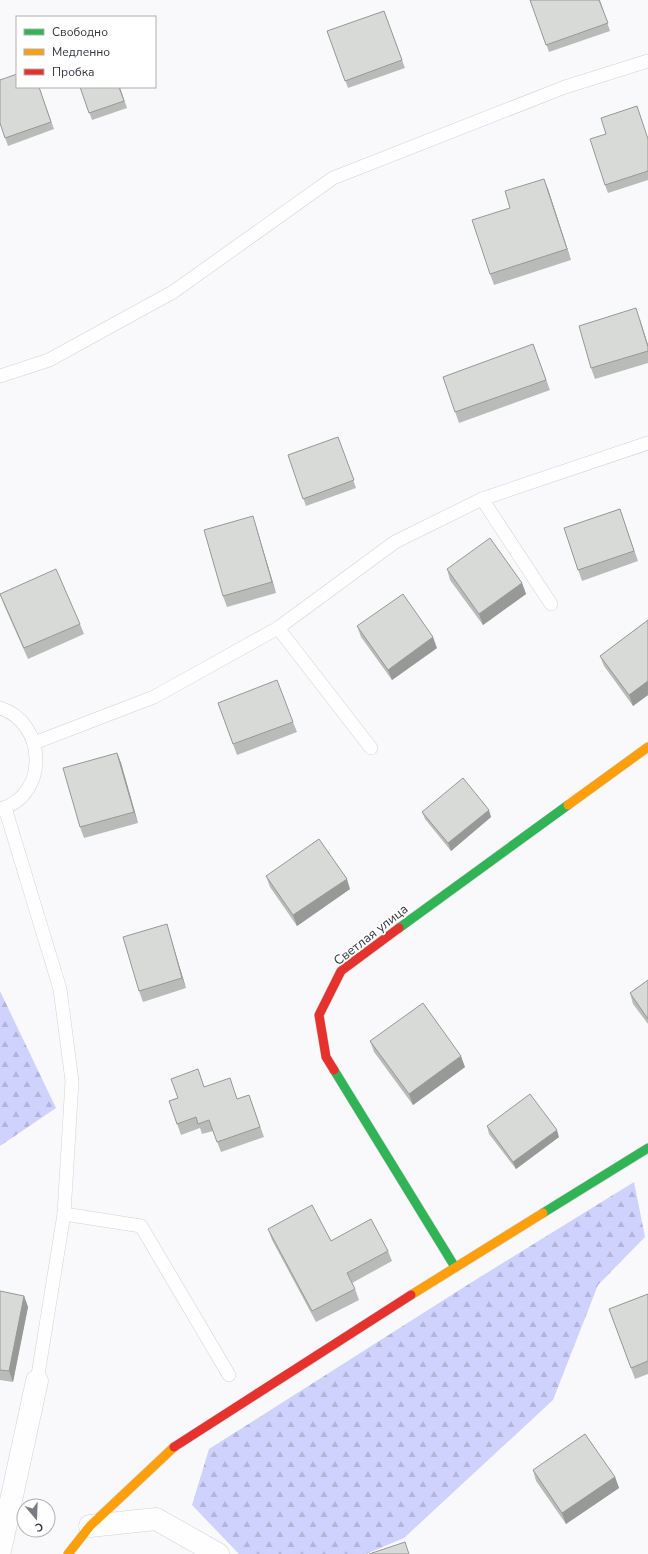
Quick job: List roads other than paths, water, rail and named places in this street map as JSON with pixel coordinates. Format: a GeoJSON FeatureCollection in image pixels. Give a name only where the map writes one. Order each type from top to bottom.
{"type":"FeatureCollection","features":[{"type":"Feature","properties":{"kind":"street","name":"Светлая улица"},"geometry":{"type":"LineString","coordinates":[[455,1267],[326,1057],[319,1015],[341,971],[648,747]]}},
{"type":"Feature","properties":{"kind":"street"},"geometry":{"type":"LineString","coordinates":[[68,1554],[90,1526],[169,1450],[455,1267],[648,1148]]}},
{"type":"Feature","properties":{"kind":"street"},"geometry":{"type":"LineString","coordinates":[[0,1552],[37,1381]]}},
{"type":"Feature","properties":{"kind":"street"},"geometry":{"type":"LineString","coordinates":[[90,1526],[156,1519],[218,1554]]}},
{"type":"Feature","properties":{"kind":"lane"},"geometry":{"type":"LineString","coordinates":[[0,376],[49,360],[173,292],[333,178],[565,87],[648,61]]}},
{"type":"Feature","properties":{"kind":"lane"},"geometry":{"type":"LineString","coordinates":[[34,743],[154,697],[278,628],[396,542],[482,499],[648,443]]}},
{"type":"Feature","properties":{"kind":"lane"},"geometry":{"type":"LineString","coordinates":[[482,499],[551,604]]}},
{"type":"Feature","properties":{"kind":"lane"},"geometry":{"type":"LineString","coordinates":[[278,628],[371,748]]}},
{"type":"Feature","properties":{"kind":"lane"},"geometry":{"type":"LineString","coordinates":[[0,708],[16,717],[27,728],[34,743],[37,758],[35,774],[29,788],[18,799],[2,808],[60,989],[72,1081],[64,1214],[37,1381]]}},
{"type":"Feature","properties":{"kind":"lane"},"geometry":{"type":"LineString","coordinates":[[64,1214],[141,1226],[229,1375]]}}]}
